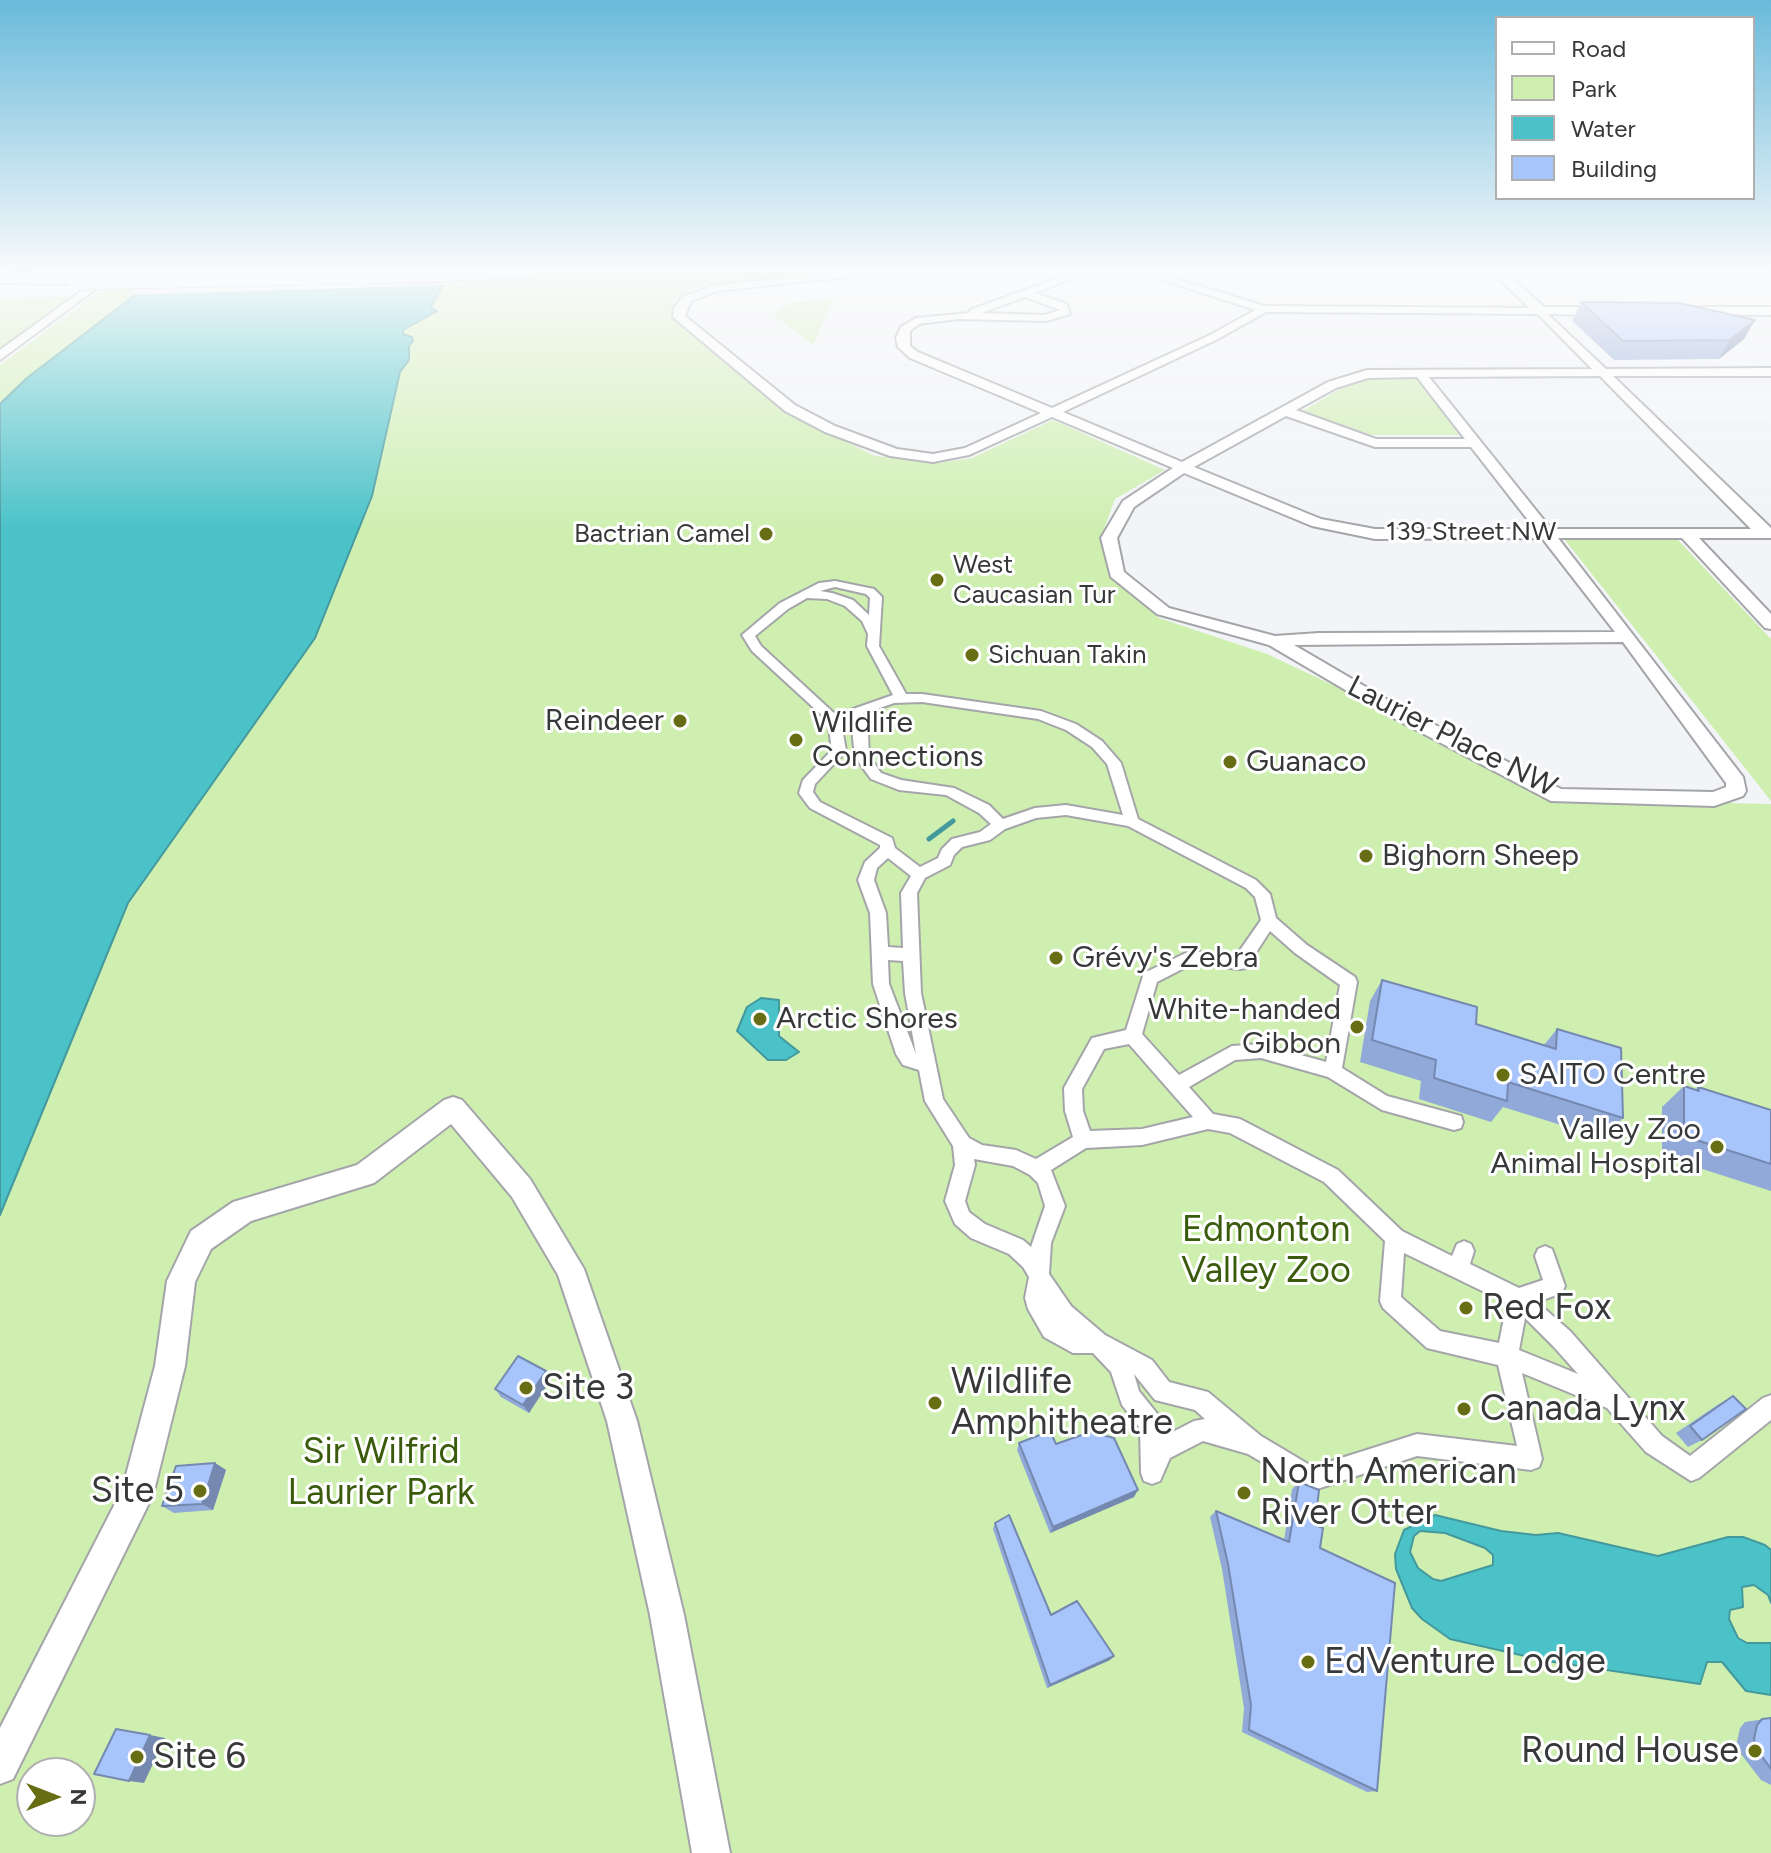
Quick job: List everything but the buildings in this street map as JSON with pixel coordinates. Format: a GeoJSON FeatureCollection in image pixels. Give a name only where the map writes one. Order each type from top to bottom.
{"type":"FeatureCollection","features":[{"type":"Feature","properties":{"kind":"street"},"geometry":{"type":"LineString","coordinates":[[728,357],[790,408],[830,429],[895,453],[933,458],[969,451],[1170,357]]}},
{"type":"Feature","properties":{"kind":"street"},"geometry":{"type":"LineString","coordinates":[[920,357],[1051,413]]}},
{"type":"Feature","properties":{"kind":"street"},"geometry":{"type":"LineString","coordinates":[[1588,357],[1768,533]]}},
{"type":"Feature","properties":{"kind":"street","name":"Laurier Place NW"},"geometry":{"type":"LineString","coordinates":[[1420,373],[1628,637],[1736,782],[1736,791],[1714,799],[1558,796],[1394,711],[1275,641],[1163,611],[1117,574],[1109,538],[1128,504],[1183,467],[1332,385],[1367,374],[1420,373],[1603,372],[1771,372]]}},
{"type":"Feature","properties":{"kind":"street"},"geometry":{"type":"LineString","coordinates":[[1747,372],[1759,382]]}},
{"type":"Feature","properties":{"kind":"street"},"geometry":{"type":"LineString","coordinates":[[1283,410],[1375,443],[1474,443]]}},
{"type":"Feature","properties":{"kind":"street","name":"139 Street NW"},"geometry":{"type":"LineString","coordinates":[[1051,413],[1317,523],[1375,534],[1542,531],[1768,533]]}},
{"type":"Feature","properties":{"kind":"street"},"geometry":{"type":"LineString","coordinates":[[1685,532],[1771,624]]}},
{"type":"Feature","properties":{"kind":"street"},"geometry":{"type":"LineString","coordinates":[[901,697],[873,646],[877,602],[870,591],[827,584],[796,599],[748,635],[756,648],[834,720],[839,751],[808,783],[808,797],[846,822],[882,837],[887,842],[888,850],[919,874]]}},
{"type":"Feature","properties":{"kind":"street"},"geometry":{"type":"LineString","coordinates":[[796,599],[818,594],[837,598],[863,616],[872,632]]}},
{"type":"Feature","properties":{"kind":"street","name":"Laurier Place NW"},"geometry":{"type":"LineString","coordinates":[[1275,641],[1628,637]]}},
{"type":"Feature","properties":{"kind":"street"},"geometry":{"type":"LineString","coordinates":[[834,720],[901,697],[1031,713],[1071,727],[1097,744],[1114,763],[1132,822]]}},
{"type":"Feature","properties":{"kind":"street"},"geometry":{"type":"LineString","coordinates":[[856,712],[862,757],[876,776],[899,785],[949,791],[978,805],[1000,825]]}},
{"type":"Feature","properties":{"kind":"street"},"geometry":{"type":"LineString","coordinates":[[1253,1444],[1202,1429],[1162,1450],[1152,1473],[1151,1424],[1130,1397],[1120,1365],[1064,1313],[1016,1247],[978,1231],[962,1218],[955,1201],[965,1165],[962,1144],[934,1101],[913,993],[908,903],[911,886],[919,874],[945,861],[957,843],[985,836],[1000,825],[1035,813],[1066,810],[1132,822],[1251,884],[1262,894],[1269,921],[1301,949],[1349,982],[1333,1071]]}},
{"type":"Feature","properties":{"kind":"street"},"geometry":{"type":"LineString","coordinates":[[888,850],[870,866],[866,880],[878,913],[881,984],[905,1054],[909,1060],[926,1064]]}},
{"type":"Feature","properties":{"kind":"street"},"geometry":{"type":"LineString","coordinates":[[1133,1036],[1150,978],[1190,957],[1240,963],[1269,921]]}},
{"type":"Feature","properties":{"kind":"street"},"geometry":{"type":"LineString","coordinates":[[879,953],[912,955]]}},
{"type":"Feature","properties":{"kind":"street"},"geometry":{"type":"LineString","coordinates":[[1133,1036],[1208,1121]]}},
{"type":"Feature","properties":{"kind":"street"},"geometry":{"type":"LineString","coordinates":[[1083,1140],[1074,1111],[1073,1088],[1098,1043],[1133,1036]]}},
{"type":"Feature","properties":{"kind":"street"},"geometry":{"type":"LineString","coordinates":[[1176,1086],[1223,1057],[1243,1051],[1261,1051],[1333,1071],[1382,1102],[1454,1122]]}},
{"type":"Feature","properties":{"kind":"street"},"geometry":{"type":"LineString","coordinates":[[0,1766],[137,1495],[170,1366],[181,1281],[201,1240],[243,1211],[365,1175],[453,1108],[521,1188],[570,1269],[622,1421],[667,1615],[711,1853]]}},
{"type":"Feature","properties":{"kind":"street"},"geometry":{"type":"LineString","coordinates":[[1037,1169],[1083,1140],[1142,1137],[1208,1121],[1233,1125],[1331,1176],[1395,1238],[1461,1260],[1570,1335],[1611,1398],[1654,1444],[1691,1470],[1771,1406]]}},
{"type":"Feature","properties":{"kind":"street"},"geometry":{"type":"LineString","coordinates":[[962,1144],[980,1153],[1016,1158],[1037,1169],[1046,1178],[1055,1206],[1041,1243],[1039,1276]]}},
{"type":"Feature","properties":{"kind":"street"},"geometry":{"type":"LineString","coordinates":[[1395,1238],[1390,1301],[1435,1340],[1507,1356],[1611,1398]]}},
{"type":"Feature","properties":{"kind":"street"},"geometry":{"type":"LineString","coordinates":[[1518,1298],[1555,1286],[1545,1256]]}},
{"type":"Feature","properties":{"kind":"street"},"geometry":{"type":"LineString","coordinates":[[1097,1343],[1144,1368],[1163,1392],[1200,1400],[1253,1444],[1311,1479],[1417,1445],[1531,1459],[1507,1356],[1518,1298]]}},
{"type":"Feature","properties":{"kind":"green space"},"geometry":{"type":"Polygon","coordinates":[[[10,357],[54,357],[0,404],[0,365],[10,357]]]}},
{"type":"Feature","properties":{"kind":"green space"},"geometry":{"type":"Polygon","coordinates":[[[409,357],[720,357],[782,410],[875,456],[939,463],[972,458],[1053,420],[1165,470],[1115,499],[1101,537],[1110,576],[1159,618],[1267,654],[1337,687],[1550,799],[1771,804],[1771,1853],[0,1853],[0,1215],[128,903],[315,638],[387,430],[400,372],[409,357]]]}},
{"type":"Feature","properties":{"kind":"green space"},"geometry":{"type":"Polygon","coordinates":[[[1415,376],[1459,435],[1372,435],[1303,411],[1348,384],[1376,377],[1415,376]]]}},
{"type":"Feature","properties":{"kind":"green space"},"geometry":{"type":"Polygon","coordinates":[[[1565,540],[1678,540],[1771,639],[1771,801],[1565,540]]]}},
{"type":"Feature","properties":{"kind":"water"},"geometry":{"type":"Polygon","coordinates":[[[54,357],[409,357],[400,372],[372,496],[315,638],[128,903],[0,1215],[0,404],[54,357]]]}},
{"type":"Feature","properties":{"kind":"water","name":"Arctic Shores"},"geometry":{"type":"Polygon","coordinates":[[[761,998],[779,1000],[779,1036],[799,1052],[786,1060],[768,1060],[737,1031],[747,1007],[761,998]]]}},
{"type":"Feature","properties":{"kind":"water"},"geometry":{"type":"Polygon","coordinates":[[[1435,1515],[1501,1531],[1536,1535],[1558,1533],[1658,1556],[1728,1537],[1743,1537],[1765,1545],[1771,1550],[1771,1603],[1768,1595],[1754,1585],[1742,1587],[1743,1607],[1730,1610],[1729,1619],[1738,1638],[1747,1643],[1771,1643],[1771,1695],[1746,1691],[1722,1662],[1707,1662],[1700,1684],[1547,1661],[1450,1639],[1412,1608],[1396,1569],[1395,1554],[1404,1530],[1435,1515]],[[1420,1531],[1414,1536],[1410,1552],[1418,1568],[1433,1579],[1441,1581],[1493,1565],[1493,1555],[1485,1548],[1445,1533],[1420,1531]]]}},
{"type":"Feature","properties":{"kind":"waterway"},"geometry":{"type":"LineString","coordinates":[[929,839],[953,821]]}},
{"type":"Feature","properties":{"kind":"place","name":"Bactrian Camel"},"geometry":{"type":"Point","coordinates":[766,534]}},
{"type":"Feature","properties":{"kind":"place","name":"West Caucasian Tur"},"geometry":{"type":"Point","coordinates":[937,580]}},
{"type":"Feature","properties":{"kind":"place","name":"Sichuan Takin"},"geometry":{"type":"Point","coordinates":[972,655]}},
{"type":"Feature","properties":{"kind":"place","name":"Reindeer"},"geometry":{"type":"Point","coordinates":[680,721]}},
{"type":"Feature","properties":{"kind":"place","name":"Wildlife Connections"},"geometry":{"type":"Point","coordinates":[796,740]}},
{"type":"Feature","properties":{"kind":"place","name":"Guanaco"},"geometry":{"type":"Point","coordinates":[1230,762]}},
{"type":"Feature","properties":{"kind":"place","name":"Bighorn Sheep"},"geometry":{"type":"Point","coordinates":[1366,856]}},
{"type":"Feature","properties":{"kind":"place","name":"Grévy's Zebra"},"geometry":{"type":"Point","coordinates":[1056,958]}},
{"type":"Feature","properties":{"kind":"place","name":"Arctic Shores"},"geometry":{"type":"Point","coordinates":[760,1019]}},
{"type":"Feature","properties":{"kind":"place","name":"White-handed Gibbon"},"geometry":{"type":"Point","coordinates":[1357,1027]}},
{"type":"Feature","properties":{"kind":"place","name":"SAITO Centre"},"geometry":{"type":"Point","coordinates":[1503,1075]}},
{"type":"Feature","properties":{"kind":"place","name":"Valley Zoo Animal Hospital"},"geometry":{"type":"Point","coordinates":[1717,1147]}},
{"type":"Feature","properties":{"kind":"place","name":"Red Fox"},"geometry":{"type":"Point","coordinates":[1466,1308]}},
{"type":"Feature","properties":{"kind":"place","name":"Site 3"},"geometry":{"type":"Point","coordinates":[526,1388]}},
{"type":"Feature","properties":{"kind":"place","name":"Wildlife Amphitheatre"},"geometry":{"type":"Point","coordinates":[935,1403]}},
{"type":"Feature","properties":{"kind":"place","name":"Canada Lynx"},"geometry":{"type":"Point","coordinates":[1464,1409]}},
{"type":"Feature","properties":{"kind":"place","name":"Site 5"},"geometry":{"type":"Point","coordinates":[200,1491]}},
{"type":"Feature","properties":{"kind":"place","name":"North American River Otter"},"geometry":{"type":"Point","coordinates":[1244,1493]}},
{"type":"Feature","properties":{"kind":"place","name":"EdVenture Lodge"},"geometry":{"type":"Point","coordinates":[1308,1662]}},
{"type":"Feature","properties":{"kind":"place","name":"Round House"},"geometry":{"type":"Point","coordinates":[1755,1751]}},
{"type":"Feature","properties":{"kind":"place","name":"Site 6"},"geometry":{"type":"Point","coordinates":[137,1757]}},
{"type":"Feature","properties":{"kind":"park label","name":"Edmonton Valley Zoo"},"geometry":{"type":"Point","coordinates":[1266,1250]}},
{"type":"Feature","properties":{"kind":"park label","name":"Sir Wilfrid Laurier Park"},"geometry":{"type":"Point","coordinates":[381,1472]}}]}
